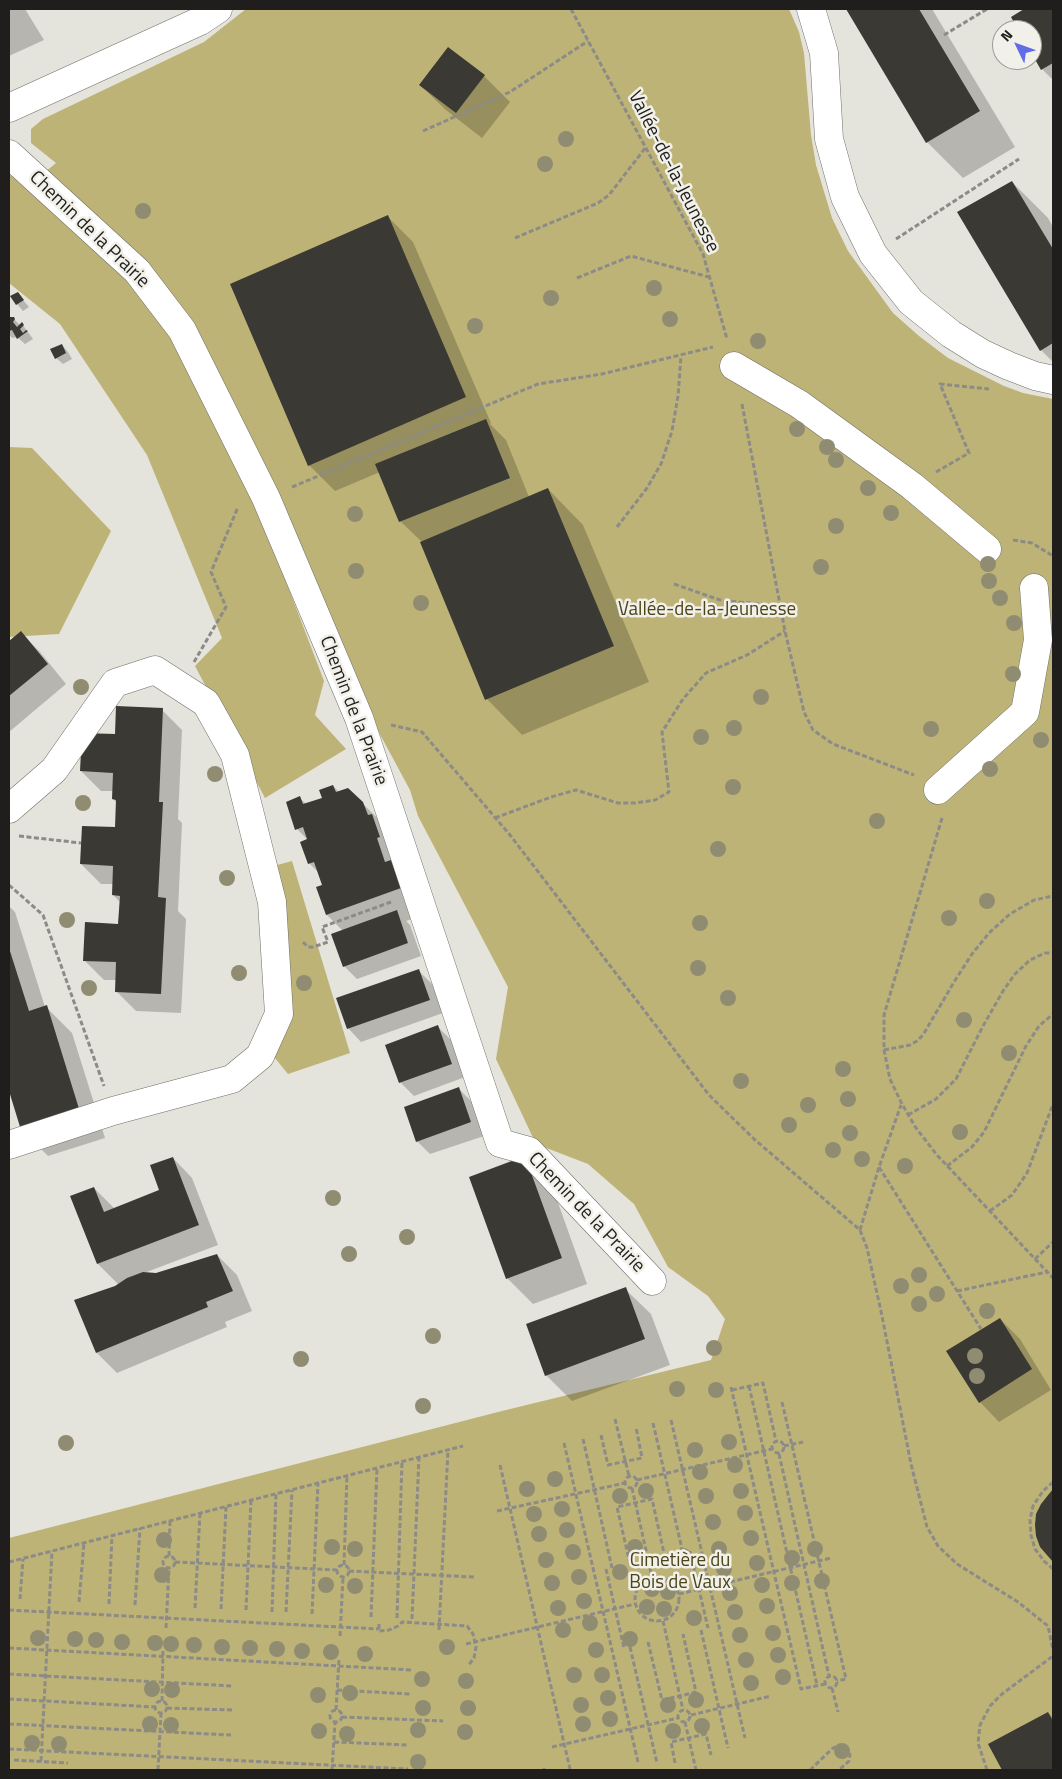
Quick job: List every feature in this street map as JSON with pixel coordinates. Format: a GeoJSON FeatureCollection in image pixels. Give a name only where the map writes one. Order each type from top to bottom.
{"type":"FeatureCollection","features":[{"type":"Feature","properties":{"kind":"street"},"geometry":{"type":"LineString","coordinates":[[9,108],[200,21],[218,9]]}},
{"type":"Feature","properties":{"kind":"street"},"geometry":{"type":"LineString","coordinates":[[811,9],[824,53],[829,139],[845,197],[873,254],[912,302],[951,334],[983,354],[1008,366],[1035,376],[1053,380]]}},
{"type":"Feature","properties":{"kind":"street","name":"Chemin de la Prairie"},"geometry":{"type":"LineString","coordinates":[[9,154],[137,271],[182,330],[266,498],[359,718],[500,1143],[529,1151],[652,1282]]}},
{"type":"Feature","properties":{"kind":"street"},"geometry":{"type":"LineString","coordinates":[[731,354],[912,486],[987,548]]}},
{"type":"Feature","properties":{"kind":"street"},"geometry":{"type":"LineString","coordinates":[[938,790],[1025,712],[1038,640],[1034,588]]}},
{"type":"Feature","properties":{"kind":"street"},"geometry":{"type":"LineString","coordinates":[[9,809],[54,770],[115,683],[155,670],[206,703],[235,755],[272,902],[279,1014],[260,1056],[232,1079],[113,1111],[9,1145]]}},
{"type":"Feature","properties":{"kind":"path","name":"Vallée-de-la-Jeunesse"},"geometry":{"type":"LineString","coordinates":[[571,9],[703,254],[731,354],[785,631],[804,712],[813,730],[833,744],[922,778],[938,790]]}},
{"type":"Feature","properties":{"kind":"path"},"geometry":{"type":"LineString","coordinates":[[944,35],[987,9]]}},
{"type":"Feature","properties":{"kind":"path"},"geometry":{"type":"LineString","coordinates":[[423,131],[510,92],[588,41]]}},
{"type":"Feature","properties":{"kind":"path"},"geometry":{"type":"LineString","coordinates":[[515,238],[598,203],[609,195],[646,147]]}},
{"type":"Feature","properties":{"kind":"path"},"geometry":{"type":"LineString","coordinates":[[893,240],[1019,159]]}},
{"type":"Feature","properties":{"kind":"path"},"geometry":{"type":"LineString","coordinates":[[577,278],[631,256],[710,277]]}},
{"type":"Feature","properties":{"kind":"path"},"geometry":{"type":"LineString","coordinates":[[266,498],[538,384],[602,374],[681,356],[731,354]]}},
{"type":"Feature","properties":{"kind":"path"},"geometry":{"type":"LineString","coordinates":[[617,527],[647,488],[662,464],[672,431],[678,396],[681,356]]}},
{"type":"Feature","properties":{"kind":"path"},"geometry":{"type":"LineString","coordinates":[[912,486],[969,453],[940,384],[994,390]]}},
{"type":"Feature","properties":{"kind":"path"},"geometry":{"type":"LineString","coordinates":[[180,686],[226,607],[211,572],[253,473]]}},
{"type":"Feature","properties":{"kind":"path"},"geometry":{"type":"LineString","coordinates":[[987,548],[1015,540],[1032,543],[1053,556]]}},
{"type":"Feature","properties":{"kind":"path"},"geometry":{"type":"LineString","coordinates":[[674,584],[720,600],[780,606]]}},
{"type":"Feature","properties":{"kind":"path"},"geometry":{"type":"LineString","coordinates":[[495,818],[551,797],[576,790],[618,803],[655,800],[668,792],[662,732],[682,699],[706,673],[747,655],[785,631]]}},
{"type":"Feature","properties":{"kind":"path"},"geometry":{"type":"LineString","coordinates":[[359,718],[422,732],[495,818],[709,1095],[754,1139],[860,1230],[882,1316],[911,1464],[927,1527],[938,1546],[958,1564],[1018,1602],[1048,1626],[1053,1650]]}},
{"type":"Feature","properties":{"kind":"path"},"geometry":{"type":"LineString","coordinates":[[938,790],[942,820],[884,1015],[884,1050],[890,1079],[916,1128],[947,1166],[1053,1278]]}},
{"type":"Feature","properties":{"kind":"path"},"geometry":{"type":"LineString","coordinates":[[18,836],[81,843]]}},
{"type":"Feature","properties":{"kind":"path"},"geometry":{"type":"LineString","coordinates":[[9,885],[43,915],[113,1111]]}},
{"type":"Feature","properties":{"kind":"path"},"geometry":{"type":"LineString","coordinates":[[311,947],[328,942],[322,927],[417,892]]}},
{"type":"Feature","properties":{"kind":"path"},"geometry":{"type":"LineString","coordinates":[[884,1050],[917,1042],[924,1035],[972,954],[989,933],[1010,914],[1034,900],[1053,896]]}},
{"type":"Feature","properties":{"kind":"path"},"geometry":{"type":"LineString","coordinates":[[908,1115],[936,1098],[956,1079],[983,1026],[1015,974],[1030,960],[1044,954],[1053,953]]}},
{"type":"Feature","properties":{"kind":"path"},"geometry":{"type":"LineString","coordinates":[[947,1166],[972,1146],[984,1132],[1026,1046],[1039,1026],[1053,1014]]}},
{"type":"Feature","properties":{"kind":"path"},"geometry":{"type":"LineString","coordinates":[[860,1230],[879,1166],[902,1104]]}},
{"type":"Feature","properties":{"kind":"path"},"geometry":{"type":"LineString","coordinates":[[990,1211],[1012,1195],[1028,1173],[1053,1104]]}},
{"type":"Feature","properties":{"kind":"path"},"geometry":{"type":"LineString","coordinates":[[879,1166],[981,1329]]}},
{"type":"Feature","properties":{"kind":"path"},"geometry":{"type":"LineString","coordinates":[[1035,1259],[1053,1242]]}},
{"type":"Feature","properties":{"kind":"path"},"geometry":{"type":"LineString","coordinates":[[957,1291],[1048,1272]]}},
{"type":"Feature","properties":{"kind":"path"},"geometry":{"type":"LineString","coordinates":[[776,1441],[763,1383],[731,1389],[801,1689],[825,1684]]}},
{"type":"Feature","properties":{"kind":"path"},"geometry":{"type":"LineString","coordinates":[[749,1386],[817,1685]]}},
{"type":"Feature","properties":{"kind":"path"},"geometry":{"type":"LineString","coordinates":[[782,1402],[846,1679],[837,1681]]}},
{"type":"Feature","properties":{"kind":"path"},"geometry":{"type":"LineString","coordinates":[[615,1419],[629,1476]]}},
{"type":"Feature","properties":{"kind":"path"},"geometry":{"type":"LineString","coordinates":[[671,1420],[745,1738]]}},
{"type":"Feature","properties":{"kind":"path"},"geometry":{"type":"LineString","coordinates":[[653,1424],[682,1549]]}},
{"type":"Feature","properties":{"kind":"path"},"geometry":{"type":"LineString","coordinates":[[601,1435],[608,1465],[642,1458],[636,1427]]}},
{"type":"Feature","properties":{"kind":"path"},"geometry":{"type":"LineString","coordinates":[[583,1439],[612,1568]]}},
{"type":"Feature","properties":{"kind":"path"},"geometry":{"type":"LineString","coordinates":[[776,1441],[780,1441],[784,1446]]}},
{"type":"Feature","properties":{"kind":"path"},"geometry":{"type":"LineString","coordinates":[[772,1449],[772,1445],[776,1441]]}},
{"type":"Feature","properties":{"kind":"path"},"geometry":{"type":"LineString","coordinates":[[784,1446],[803,1442]]}},
{"type":"Feature","properties":{"kind":"path"},"geometry":{"type":"LineString","coordinates":[[564,1444],[638,1762]]}},
{"type":"Feature","properties":{"kind":"path"},"geometry":{"type":"LineString","coordinates":[[9,1562],[463,1446]]}},
{"type":"Feature","properties":{"kind":"path"},"geometry":{"type":"LineString","coordinates":[[779,1454],[784,1450],[784,1446]]}},
{"type":"Feature","properties":{"kind":"path"},"geometry":{"type":"LineString","coordinates":[[637,1480],[772,1449]]}},
{"type":"Feature","properties":{"kind":"path"},"geometry":{"type":"LineString","coordinates":[[772,1449],[775,1453],[779,1454]]}},
{"type":"Feature","properties":{"kind":"path"},"geometry":{"type":"LineString","coordinates":[[439,1630],[448,1450]]}},
{"type":"Feature","properties":{"kind":"path"},"geometry":{"type":"LineString","coordinates":[[779,1454],[829,1676]]}},
{"type":"Feature","properties":{"kind":"path"},"geometry":{"type":"LineString","coordinates":[[412,1619],[419,1457]]}},
{"type":"Feature","properties":{"kind":"path"},"geometry":{"type":"LineString","coordinates":[[397,1618],[402,1461]]}},
{"type":"Feature","properties":{"kind":"path"},"geometry":{"type":"LineString","coordinates":[[500,1465],[570,1770]]}},
{"type":"Feature","properties":{"kind":"path"},"geometry":{"type":"LineString","coordinates":[[371,1617],[377,1468]]}},
{"type":"Feature","properties":{"kind":"path"},"geometry":{"type":"LineString","coordinates":[[344,1565],[347,1475]]}},
{"type":"Feature","properties":{"kind":"path"},"geometry":{"type":"LineString","coordinates":[[629,1476],[633,1476],[637,1480]]}},
{"type":"Feature","properties":{"kind":"path"},"geometry":{"type":"LineString","coordinates":[[625,1483],[626,1477],[629,1476]]}},
{"type":"Feature","properties":{"kind":"path"},"geometry":{"type":"LineString","coordinates":[[632,1488],[637,1484],[637,1480]]}},
{"type":"Feature","properties":{"kind":"path"},"geometry":{"type":"LineString","coordinates":[[1053,1482],[1043,1491],[1033,1506],[1030,1520],[1031,1535],[1035,1549],[1053,1569]]}},
{"type":"Feature","properties":{"kind":"path"},"geometry":{"type":"LineString","coordinates":[[312,1614],[318,1483]]}},
{"type":"Feature","properties":{"kind":"path"},"geometry":{"type":"LineString","coordinates":[[497,1511],[625,1483]]}},
{"type":"Feature","properties":{"kind":"path"},"geometry":{"type":"LineString","coordinates":[[625,1483],[626,1486],[632,1488]]}},
{"type":"Feature","properties":{"kind":"path"},"geometry":{"type":"LineString","coordinates":[[632,1488],[652,1577]]}},
{"type":"Feature","properties":{"kind":"path"},"geometry":{"type":"LineString","coordinates":[[286,1612],[292,1490]]}},
{"type":"Feature","properties":{"kind":"path"},"geometry":{"type":"LineString","coordinates":[[272,1612],[276,1494]]}},
{"type":"Feature","properties":{"kind":"path"},"geometry":{"type":"LineString","coordinates":[[630,1564],[617,1507],[652,1498],[664,1553]]}},
{"type":"Feature","properties":{"kind":"path"},"geometry":{"type":"LineString","coordinates":[[246,1610],[251,1500]]}},
{"type":"Feature","properties":{"kind":"path"},"geometry":{"type":"LineString","coordinates":[[221,1609],[226,1506]]}},
{"type":"Feature","properties":{"kind":"path"},"geometry":{"type":"LineString","coordinates":[[195,1608],[200,1513]]}},
{"type":"Feature","properties":{"kind":"path"},"geometry":{"type":"LineString","coordinates":[[169,1556],[170,1521]]}},
{"type":"Feature","properties":{"kind":"path"},"geometry":{"type":"LineString","coordinates":[[135,1605],[140,1528]]}},
{"type":"Feature","properties":{"kind":"path"},"geometry":{"type":"LineString","coordinates":[[109,1604],[112,1535]]}},
{"type":"Feature","properties":{"kind":"path"},"geometry":{"type":"LineString","coordinates":[[79,1602],[84,1542]]}},
{"type":"Feature","properties":{"kind":"path"},"geometry":{"type":"LineString","coordinates":[[41,1761],[52,1551]]}},
{"type":"Feature","properties":{"kind":"path"},"geometry":{"type":"LineString","coordinates":[[690,1551],[708,1628]]}},
{"type":"Feature","properties":{"kind":"path"},"geometry":{"type":"LineString","coordinates":[[169,1556],[174,1558],[175,1562]]}},
{"type":"Feature","properties":{"kind":"path"},"geometry":{"type":"LineString","coordinates":[[169,1556],[165,1557],[163,1561],[165,1566],[169,1568]]}},
{"type":"Feature","properties":{"kind":"path"},"geometry":{"type":"LineString","coordinates":[[20,1599],[23,1558]]}},
{"type":"Feature","properties":{"kind":"path"},"geometry":{"type":"LineString","coordinates":[[680,1594],[831,1558]]}},
{"type":"Feature","properties":{"kind":"path"},"geometry":{"type":"LineString","coordinates":[[175,1562],[337,1570]]}},
{"type":"Feature","properties":{"kind":"path"},"geometry":{"type":"LineString","coordinates":[[169,1568],[175,1562]]}},
{"type":"Feature","properties":{"kind":"path"},"geometry":{"type":"LineString","coordinates":[[337,1570],[340,1565],[344,1565]]}},
{"type":"Feature","properties":{"kind":"path"},"geometry":{"type":"LineString","coordinates":[[344,1565],[347,1566],[349,1571]]}},
{"type":"Feature","properties":{"kind":"path"},"geometry":{"type":"LineString","coordinates":[[166,1628],[169,1568]]}},
{"type":"Feature","properties":{"kind":"path"},"geometry":{"type":"LineString","coordinates":[[337,1570],[339,1575],[343,1577]]}},
{"type":"Feature","properties":{"kind":"path"},"geometry":{"type":"LineString","coordinates":[[606,1570],[624,1648]]}},
{"type":"Feature","properties":{"kind":"path"},"geometry":{"type":"LineString","coordinates":[[349,1571],[474,1577]]}},
{"type":"Feature","properties":{"kind":"path"},"geometry":{"type":"LineString","coordinates":[[343,1577],[348,1575],[349,1571]]}},
{"type":"Feature","properties":{"kind":"path"},"geometry":{"type":"LineString","coordinates":[[340,1636],[343,1577]]}},
{"type":"Feature","properties":{"kind":"path"},"geometry":{"type":"LineString","coordinates":[[652,1577],[671,1581],[680,1594],[678,1608],[669,1618],[663,1621],[649,1620],[643,1616],[635,1604],[638,1589],[642,1582],[652,1577]]}},
{"type":"Feature","properties":{"kind":"path"},"geometry":{"type":"LineString","coordinates":[[466,1644],[635,1604]]}},
{"type":"Feature","properties":{"kind":"path"},"geometry":{"type":"LineString","coordinates":[[9,1610],[340,1627],[379,1626],[379,1631],[389,1630],[402,1622],[467,1626],[473,1634],[475,1641],[475,1652],[468,1666]]}},
{"type":"Feature","properties":{"kind":"path"},"geometry":{"type":"LineString","coordinates":[[663,1621],[683,1710]]}},
{"type":"Feature","properties":{"kind":"path"},"geometry":{"type":"LineString","coordinates":[[701,1630],[728,1748]]}},
{"type":"Feature","properties":{"kind":"path"},"geometry":{"type":"LineString","coordinates":[[648,1642],[662,1700],[680,1696],[696,1692],[683,1634]]}},
{"type":"Feature","properties":{"kind":"path"},"geometry":{"type":"LineString","coordinates":[[630,1647],[657,1764]]}},
{"type":"Feature","properties":{"kind":"path"},"geometry":{"type":"LineString","coordinates":[[9,1648],[412,1670]]}},
{"type":"Feature","properties":{"kind":"path"},"geometry":{"type":"LineString","coordinates":[[163,1651],[162,1701],[165,1702],[167,1708]]}},
{"type":"Feature","properties":{"kind":"path"},"geometry":{"type":"LineString","coordinates":[[988,1770],[978,1743],[980,1725],[990,1706],[1002,1694],[1053,1656]]}},
{"type":"Feature","properties":{"kind":"path"},"geometry":{"type":"LineString","coordinates":[[332,1770],[335,1722],[330,1715],[336,1710],[339,1659]]}},
{"type":"Feature","properties":{"kind":"path"},"geometry":{"type":"LineString","coordinates":[[9,1674],[233,1686]]}},
{"type":"Feature","properties":{"kind":"path"},"geometry":{"type":"LineString","coordinates":[[829,1676],[833,1676],[837,1681]]}},
{"type":"Feature","properties":{"kind":"path"},"geometry":{"type":"LineString","coordinates":[[825,1684],[826,1678],[829,1676]]}},
{"type":"Feature","properties":{"kind":"path"},"geometry":{"type":"LineString","coordinates":[[832,1688],[836,1686],[837,1681]]}},
{"type":"Feature","properties":{"kind":"path"},"geometry":{"type":"LineString","coordinates":[[825,1684],[828,1688],[832,1688]]}},
{"type":"Feature","properties":{"kind":"path"},"geometry":{"type":"LineString","coordinates":[[832,1688],[838,1712]]}},
{"type":"Feature","properties":{"kind":"path"},"geometry":{"type":"LineString","coordinates":[[337,1690],[410,1694]]}},
{"type":"Feature","properties":{"kind":"path"},"geometry":{"type":"LineString","coordinates":[[685,1722],[690,1719],[691,1715],[770,1696]]}},
{"type":"Feature","properties":{"kind":"path"},"geometry":{"type":"LineString","coordinates":[[9,1699],[155,1707]]}},
{"type":"Feature","properties":{"kind":"path"},"geometry":{"type":"LineString","coordinates":[[155,1707],[156,1703],[162,1701]]}},
{"type":"Feature","properties":{"kind":"path"},"geometry":{"type":"LineString","coordinates":[[155,1707],[157,1712],[161,1713]]}},
{"type":"Feature","properties":{"kind":"path"},"geometry":{"type":"LineString","coordinates":[[161,1713],[167,1708],[232,1710]]}},
{"type":"Feature","properties":{"kind":"path"},"geometry":{"type":"LineString","coordinates":[[336,1710],[341,1713],[342,1717]]}},
{"type":"Feature","properties":{"kind":"path"},"geometry":{"type":"LineString","coordinates":[[683,1710],[691,1715]]}},
{"type":"Feature","properties":{"kind":"path"},"geometry":{"type":"LineString","coordinates":[[678,1718],[683,1710]]}},
{"type":"Feature","properties":{"kind":"path"},"geometry":{"type":"LineString","coordinates":[[158,1770],[161,1713]]}},
{"type":"Feature","properties":{"kind":"path"},"geometry":{"type":"LineString","coordinates":[[335,1722],[339,1721],[342,1717],[443,1721]]}},
{"type":"Feature","properties":{"kind":"path"},"geometry":{"type":"LineString","coordinates":[[552,1747],[678,1718]]}},
{"type":"Feature","properties":{"kind":"path"},"geometry":{"type":"LineString","coordinates":[[678,1718],[685,1722]]}},
{"type":"Feature","properties":{"kind":"path"},"geometry":{"type":"LineString","coordinates":[[685,1722],[696,1770]]}},
{"type":"Feature","properties":{"kind":"path"},"geometry":{"type":"LineString","coordinates":[[9,1724],[231,1736]]}},
{"type":"Feature","properties":{"kind":"path"},"geometry":{"type":"LineString","coordinates":[[675,1763],[670,1742],[706,1734],[711,1755]]}},
{"type":"Feature","properties":{"kind":"path"},"geometry":{"type":"LineString","coordinates":[[334,1742],[409,1744]]}},
{"type":"Feature","properties":{"kind":"path"},"geometry":{"type":"LineString","coordinates":[[810,1770],[833,1748],[839,1745],[848,1749],[850,1755],[849,1761],[839,1770]]}},
{"type":"Feature","properties":{"kind":"path"},"geometry":{"type":"LineString","coordinates":[[9,1749],[408,1769]]}},
{"type":"Feature","properties":{"kind":"path"},"geometry":{"type":"LineString","coordinates":[[14,1760],[68,1763]]}},
{"type":"Feature","properties":{"kind":"green space","name":"Vallée-de-la-Jeunesse"},"geometry":{"type":"Polygon","coordinates":[[[246,9],[789,9],[799,32],[804,53],[811,135],[816,165],[832,218],[848,251],[893,313],[948,358],[1004,386],[1023,393],[1053,399],[1053,1770],[9,1770],[9,1538],[502,1411],[711,1360],[725,1319],[708,1296],[668,1267],[634,1204],[588,1164],[536,1144],[496,1059],[508,987],[418,816],[410,790],[320,623],[277,558],[324,681],[315,715],[346,749],[265,798],[195,666],[222,638],[147,455],[60,324],[9,283],[9,176],[13,175],[33,182],[56,163],[31,143],[31,129],[43,119],[204,42],[246,9]]]}},
{"type":"Feature","properties":{"kind":"green space"},"geometry":{"type":"Polygon","coordinates":[[[9,447],[32,448],[111,531],[59,634],[9,637],[9,447]]]}},
{"type":"Feature","properties":{"kind":"green space"},"geometry":{"type":"Polygon","coordinates":[[[292,861],[350,1053],[288,1074],[270,1052],[270,867],[292,861]]]}},
{"type":"Feature","properties":{"kind":"building"},"geometry":{"type":"Polygon","coordinates":[[[846,9],[919,9],[980,111],[926,143],[846,9]]]}},
{"type":"Feature","properties":{"kind":"building"},"geometry":{"type":"Polygon","coordinates":[[[1024,9],[1053,9],[1053,63],[1042,69],[1042,20],[1013,20],[1011,17],[1024,9]]]}},
{"type":"Feature","properties":{"kind":"building"},"geometry":{"type":"Polygon","coordinates":[[[448,47],[485,75],[456,113],[419,85],[448,47]]]}},
{"type":"Feature","properties":{"kind":"building"},"geometry":{"type":"Polygon","coordinates":[[[1012,181],[1053,249],[1053,343],[1040,351],[957,212],[1012,181]]]}},
{"type":"Feature","properties":{"kind":"building"},"geometry":{"type":"Polygon","coordinates":[[[388,215],[466,397],[308,466],[230,284],[388,215]]]}},
{"type":"Feature","properties":{"kind":"building"},"geometry":{"type":"Polygon","coordinates":[[[18,292],[24,300],[16,305],[10,296],[18,292]]]}},
{"type":"Feature","properties":{"kind":"building"},"geometry":{"type":"Polygon","coordinates":[[[9,317],[14,317],[13,322],[17,327],[22,322],[24,325],[20,329],[23,333],[26,330],[28,331],[17,339],[12,330],[9,331],[9,317]]]}},
{"type":"Feature","properties":{"kind":"building"},"geometry":{"type":"Polygon","coordinates":[[[62,344],[66,353],[55,359],[50,349],[62,344]]]}},
{"type":"Feature","properties":{"kind":"building"},"geometry":{"type":"Polygon","coordinates":[[[486,419],[510,478],[399,522],[375,464],[486,419]]]}},
{"type":"Feature","properties":{"kind":"building"},"geometry":{"type":"Polygon","coordinates":[[[548,488],[614,646],[485,700],[420,542],[548,488]]]}},
{"type":"Feature","properties":{"kind":"building"},"geometry":{"type":"Polygon","coordinates":[[[21,631],[48,664],[9,696],[9,641],[21,631]]]}},
{"type":"Feature","properties":{"kind":"building"},"geometry":{"type":"Polygon","coordinates":[[[116,706],[163,708],[159,802],[163,802],[158,897],[166,898],[161,994],[115,992],[116,962],[83,961],[85,922],[118,924],[120,896],[112,895],[113,866],[80,864],[82,826],[115,827],[116,800],[112,799],[113,773],[80,771],[82,733],[115,734],[116,706]]]}},
{"type":"Feature","properties":{"kind":"building"},"geometry":{"type":"Polygon","coordinates":[[[333,785],[336,792],[348,788],[363,802],[368,815],[372,814],[380,837],[377,838],[385,862],[391,860],[401,888],[326,915],[316,887],[322,885],[314,862],[308,864],[300,842],[307,839],[303,827],[295,830],[286,802],[300,796],[303,804],[322,798],[319,790],[333,785]]]}},
{"type":"Feature","properties":{"kind":"building"},"geometry":{"type":"Polygon","coordinates":[[[397,910],[408,943],[343,967],[331,934],[397,910]]]}},
{"type":"Feature","properties":{"kind":"building"},"geometry":{"type":"Polygon","coordinates":[[[9,948],[29,1011],[47,1005],[80,1112],[21,1130],[9,1091],[9,948]]]}},
{"type":"Feature","properties":{"kind":"building"},"geometry":{"type":"Polygon","coordinates":[[[419,969],[430,1000],[347,1029],[336,998],[419,969]]]}},
{"type":"Feature","properties":{"kind":"building"},"geometry":{"type":"Polygon","coordinates":[[[438,1025],[452,1064],[399,1083],[385,1045],[438,1025]]]}},
{"type":"Feature","properties":{"kind":"building"},"geometry":{"type":"Polygon","coordinates":[[[459,1087],[471,1122],[416,1142],[404,1107],[459,1087]]]}},
{"type":"Feature","properties":{"kind":"building"},"geometry":{"type":"Polygon","coordinates":[[[525,1156],[562,1258],[506,1279],[469,1177],[525,1156]]]}},
{"type":"Feature","properties":{"kind":"building"},"geometry":{"type":"Polygon","coordinates":[[[173,1157],[199,1225],[97,1264],[70,1196],[94,1187],[104,1212],[159,1190],[150,1165],[173,1157]]]}},
{"type":"Feature","properties":{"kind":"building"},"geometry":{"type":"Polygon","coordinates":[[[217,1254],[233,1291],[206,1302],[208,1307],[96,1353],[74,1300],[115,1286],[127,1278],[143,1272],[156,1273],[217,1254]]]}},
{"type":"Feature","properties":{"kind":"building"},"geometry":{"type":"Polygon","coordinates":[[[626,1287],[645,1339],[545,1376],[526,1324],[626,1287]]]}},
{"type":"Feature","properties":{"kind":"building"},"geometry":{"type":"Polygon","coordinates":[[[1000,1318],[1032,1369],[979,1403],[946,1351],[1000,1318]]]}},
{"type":"Feature","properties":{"kind":"building"},"geometry":{"type":"Polygon","coordinates":[[[1053,1489],[1053,1562],[1040,1547],[1035,1525],[1036,1514],[1041,1504],[1053,1489]]]}},
{"type":"Feature","properties":{"kind":"building"},"geometry":{"type":"Polygon","coordinates":[[[1048,1712],[1053,1721],[1053,1770],[1002,1770],[988,1744],[1048,1712]]]}},
{"type":"Feature","properties":{"kind":"park label","name":"Cimetière du Bois de Vaux"},"geometry":{"type":"Point","coordinates":[680,1572]}}]}
